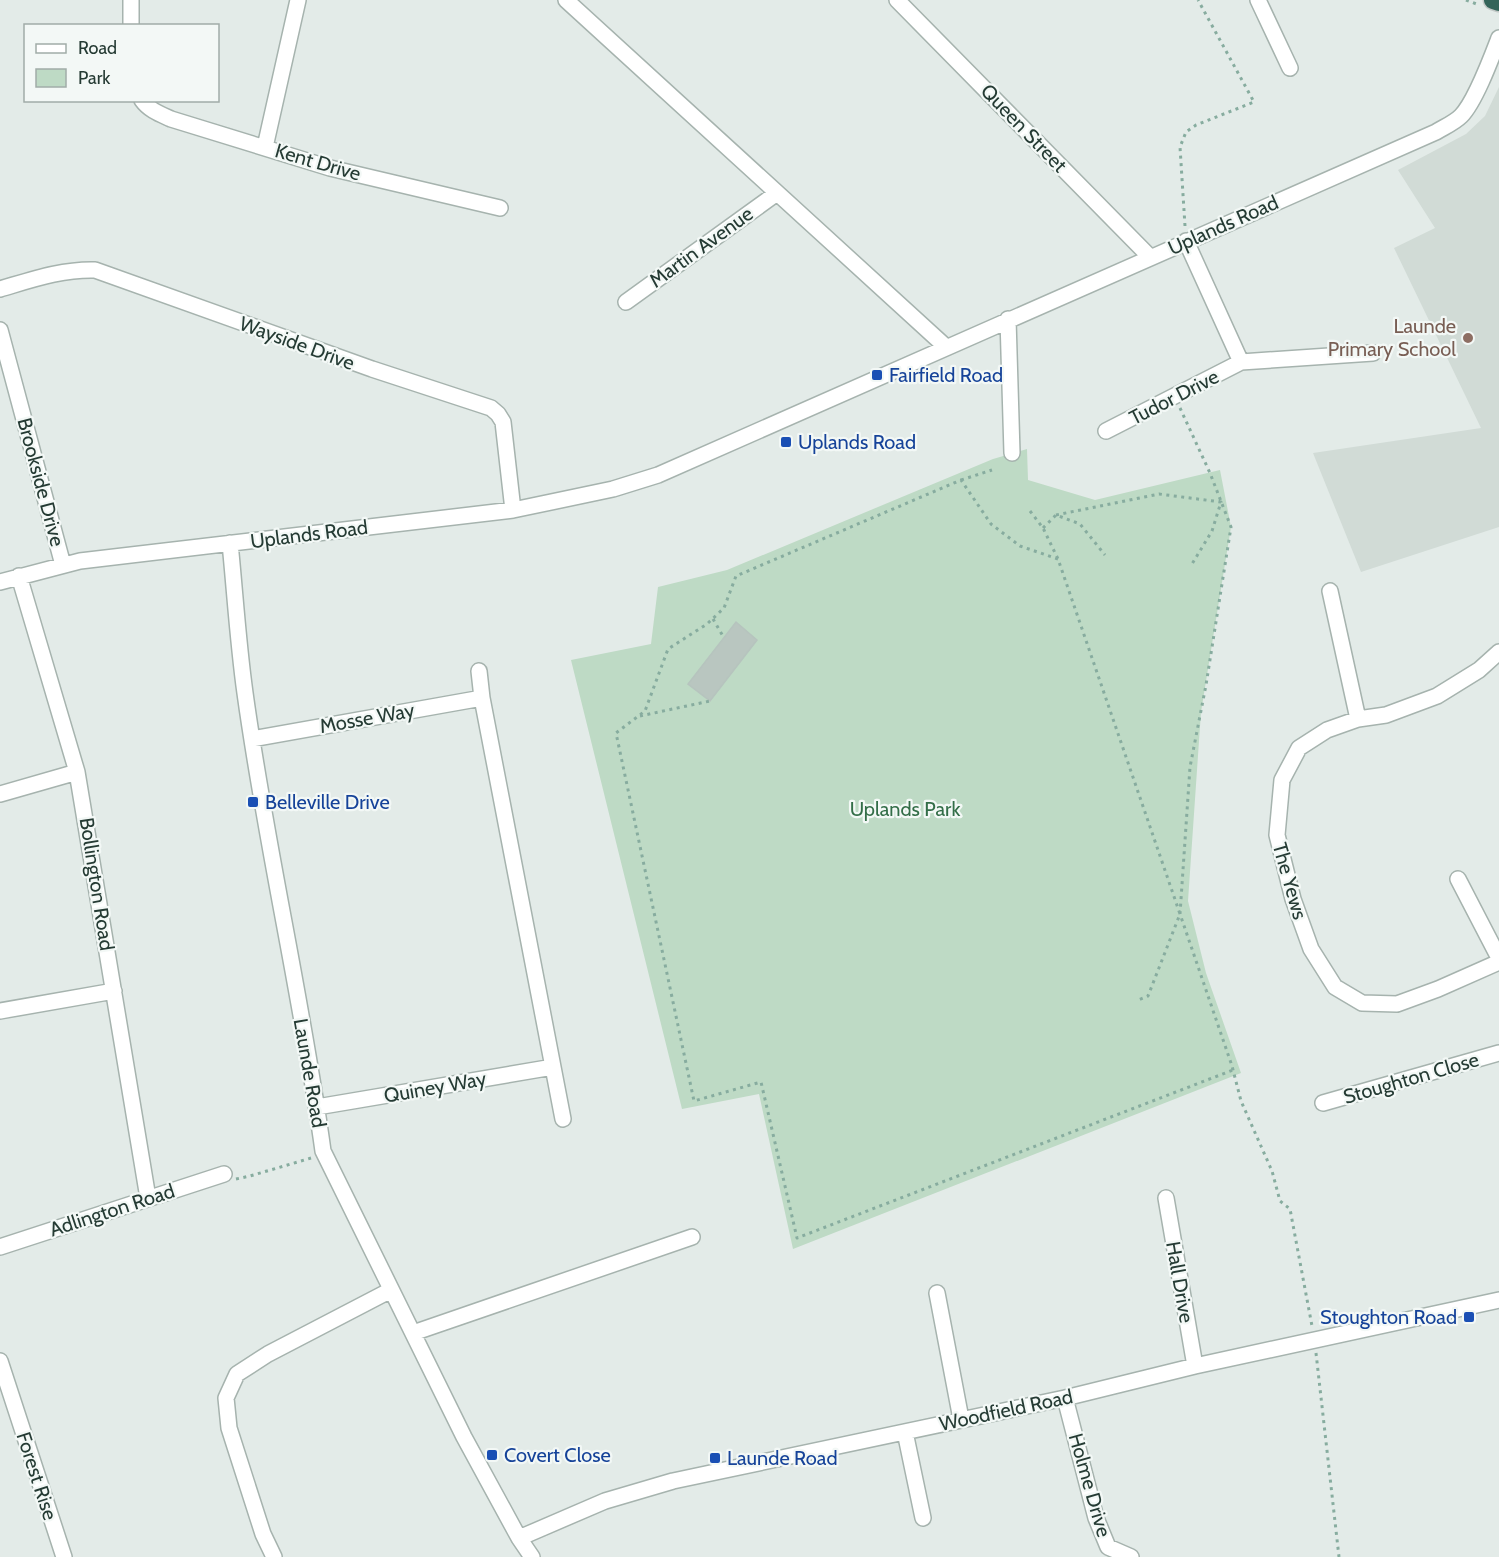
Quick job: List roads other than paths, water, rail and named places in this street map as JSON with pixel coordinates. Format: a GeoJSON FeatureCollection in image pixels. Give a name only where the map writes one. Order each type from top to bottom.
{"type":"FeatureCollection","features":[{"type":"Feature","properties":{"kind":"highway"},"geometry":{"type":"LineString","coordinates":[[1493,0],[1499,2]]}},
{"type":"Feature","properties":{"kind":"street"},"geometry":{"type":"LineString","coordinates":[[131,0],[131,24]]}},
{"type":"Feature","properties":{"kind":"street"},"geometry":{"type":"LineString","coordinates":[[265,147],[298,0]]}},
{"type":"Feature","properties":{"kind":"street"},"geometry":{"type":"LineString","coordinates":[[566,0],[946,347]]}},
{"type":"Feature","properties":{"kind":"street","name":"Queen Street"},"geometry":{"type":"LineString","coordinates":[[897,0],[1149,257]]}},
{"type":"Feature","properties":{"kind":"street"},"geometry":{"type":"LineString","coordinates":[[1258,0],[1290,68]]}},
{"type":"Feature","properties":{"kind":"street","name":"Uplands Road"},"geometry":{"type":"LineString","coordinates":[[0,582],[63,565],[98,559],[513,510],[613,489],[658,475],[1436,132],[1459,118],[1467,109],[1499,38]]}},
{"type":"Feature","properties":{"kind":"street","name":"Kent Drive"},"geometry":{"type":"LineString","coordinates":[[144,102],[171,119],[330,168],[500,208]]}},
{"type":"Feature","properties":{"kind":"street","name":"Martin Avenue"},"geometry":{"type":"LineString","coordinates":[[626,302],[777,193]]}},
{"type":"Feature","properties":{"kind":"street","name":"Tudor Drive"},"geometry":{"type":"LineString","coordinates":[[1186,241],[1241,362]]}},
{"type":"Feature","properties":{"kind":"street","name":"Wayside Drive"},"geometry":{"type":"LineString","coordinates":[[0,289],[61,272],[94,270],[372,369],[491,408],[503,422],[513,510]]}},
{"type":"Feature","properties":{"kind":"street"},"geometry":{"type":"LineString","coordinates":[[1008,319],[1012,453]]}},
{"type":"Feature","properties":{"kind":"street","name":"Brookside Drive"},"geometry":{"type":"LineString","coordinates":[[0,330],[63,565]]}},
{"type":"Feature","properties":{"kind":"street","name":"Tudor Drive"},"geometry":{"type":"LineString","coordinates":[[1106,431],[1241,362],[1373,353]]}},
{"type":"Feature","properties":{"kind":"street","name":"Launde Road"},"geometry":{"type":"LineString","coordinates":[[230,543],[252,739],[323,1151],[464,1437],[519,1538],[532,1557]]}},
{"type":"Feature","properties":{"kind":"street","name":"Bollington Road"},"geometry":{"type":"LineString","coordinates":[[19,576],[77,772],[148,1198]]}},
{"type":"Feature","properties":{"kind":"street"},"geometry":{"type":"LineString","coordinates":[[1330,591],[1358,719]]}},
{"type":"Feature","properties":{"kind":"street","name":"The Yews"},"geometry":{"type":"LineString","coordinates":[[1499,652],[1479,670],[1437,696],[1386,715],[1358,719],[1327,730],[1299,748],[1282,780],[1277,835],[1293,899],[1311,949],[1335,987],[1362,1003],[1397,1004],[1499,962]]}},
{"type":"Feature","properties":{"kind":"street"},"geometry":{"type":"LineString","coordinates":[[479,671],[482,698],[563,1119]]}},
{"type":"Feature","properties":{"kind":"street","name":"Mosse Way"},"geometry":{"type":"LineString","coordinates":[[252,739],[482,698]]}},
{"type":"Feature","properties":{"kind":"street"},"geometry":{"type":"LineString","coordinates":[[0,794],[77,772]]}},
{"type":"Feature","properties":{"kind":"street"},"geometry":{"type":"LineString","coordinates":[[1458,879],[1499,958]]}},
{"type":"Feature","properties":{"kind":"street"},"geometry":{"type":"LineString","coordinates":[[0,1011],[114,991]]}},
{"type":"Feature","properties":{"kind":"street","name":"Stoughton Close"},"geometry":{"type":"LineString","coordinates":[[1323,1103],[1499,1053]]}},
{"type":"Feature","properties":{"kind":"street","name":"Quiney Way"},"geometry":{"type":"LineString","coordinates":[[317,1107],[553,1067]]}},
{"type":"Feature","properties":{"kind":"street","name":"Adlington Road"},"geometry":{"type":"LineString","coordinates":[[0,1247],[224,1174]]}},
{"type":"Feature","properties":{"kind":"street","name":"Hall Drive"},"geometry":{"type":"LineString","coordinates":[[1166,1198],[1195,1366]]}},
{"type":"Feature","properties":{"kind":"street"},"geometry":{"type":"LineString","coordinates":[[413,1333],[692,1237]]}},
{"type":"Feature","properties":{"kind":"street"},"geometry":{"type":"LineString","coordinates":[[274,1557],[263,1534],[229,1428],[226,1398],[237,1374],[268,1354],[391,1290]]}},
{"type":"Feature","properties":{"kind":"street"},"geometry":{"type":"LineString","coordinates":[[937,1293],[961,1419]]}},
{"type":"Feature","properties":{"kind":"street","name":"Woodfield Road"},"geometry":{"type":"LineString","coordinates":[[519,1538],[605,1501],[673,1481],[1065,1398],[1195,1366],[1499,1300]]}},
{"type":"Feature","properties":{"kind":"street","name":"Forest Rise"},"geometry":{"type":"LineString","coordinates":[[0,1361],[64,1557]]}},
{"type":"Feature","properties":{"kind":"street","name":"Holme Drive"},"geometry":{"type":"LineString","coordinates":[[1065,1398],[1100,1528],[1108,1547],[1131,1557]]}},
{"type":"Feature","properties":{"kind":"street"},"geometry":{"type":"LineString","coordinates":[[905,1432],[924,1518]]}},
{"type":"Feature","properties":{"kind":"place","name":"Launde Primary School"},"geometry":{"type":"Point","coordinates":[1468,338]}},
{"type":"Feature","properties":{"kind":"place","name":"Fairfield Road"},"geometry":{"type":"Point","coordinates":[877,375]}},
{"type":"Feature","properties":{"kind":"place","name":"Uplands Road"},"geometry":{"type":"Point","coordinates":[786,442]}},
{"type":"Feature","properties":{"kind":"place","name":"Belleville Drive"},"geometry":{"type":"Point","coordinates":[253,802]}},
{"type":"Feature","properties":{"kind":"place","name":"Stoughton Road"},"geometry":{"type":"Point","coordinates":[1469,1317]}},
{"type":"Feature","properties":{"kind":"place","name":"Covert Close"},"geometry":{"type":"Point","coordinates":[492,1455]}},
{"type":"Feature","properties":{"kind":"place","name":"Launde Road"},"geometry":{"type":"Point","coordinates":[715,1458]}},
{"type":"Feature","properties":{"kind":"park label","name":"Uplands Park"},"geometry":{"type":"Point","coordinates":[905,809]}}]}
